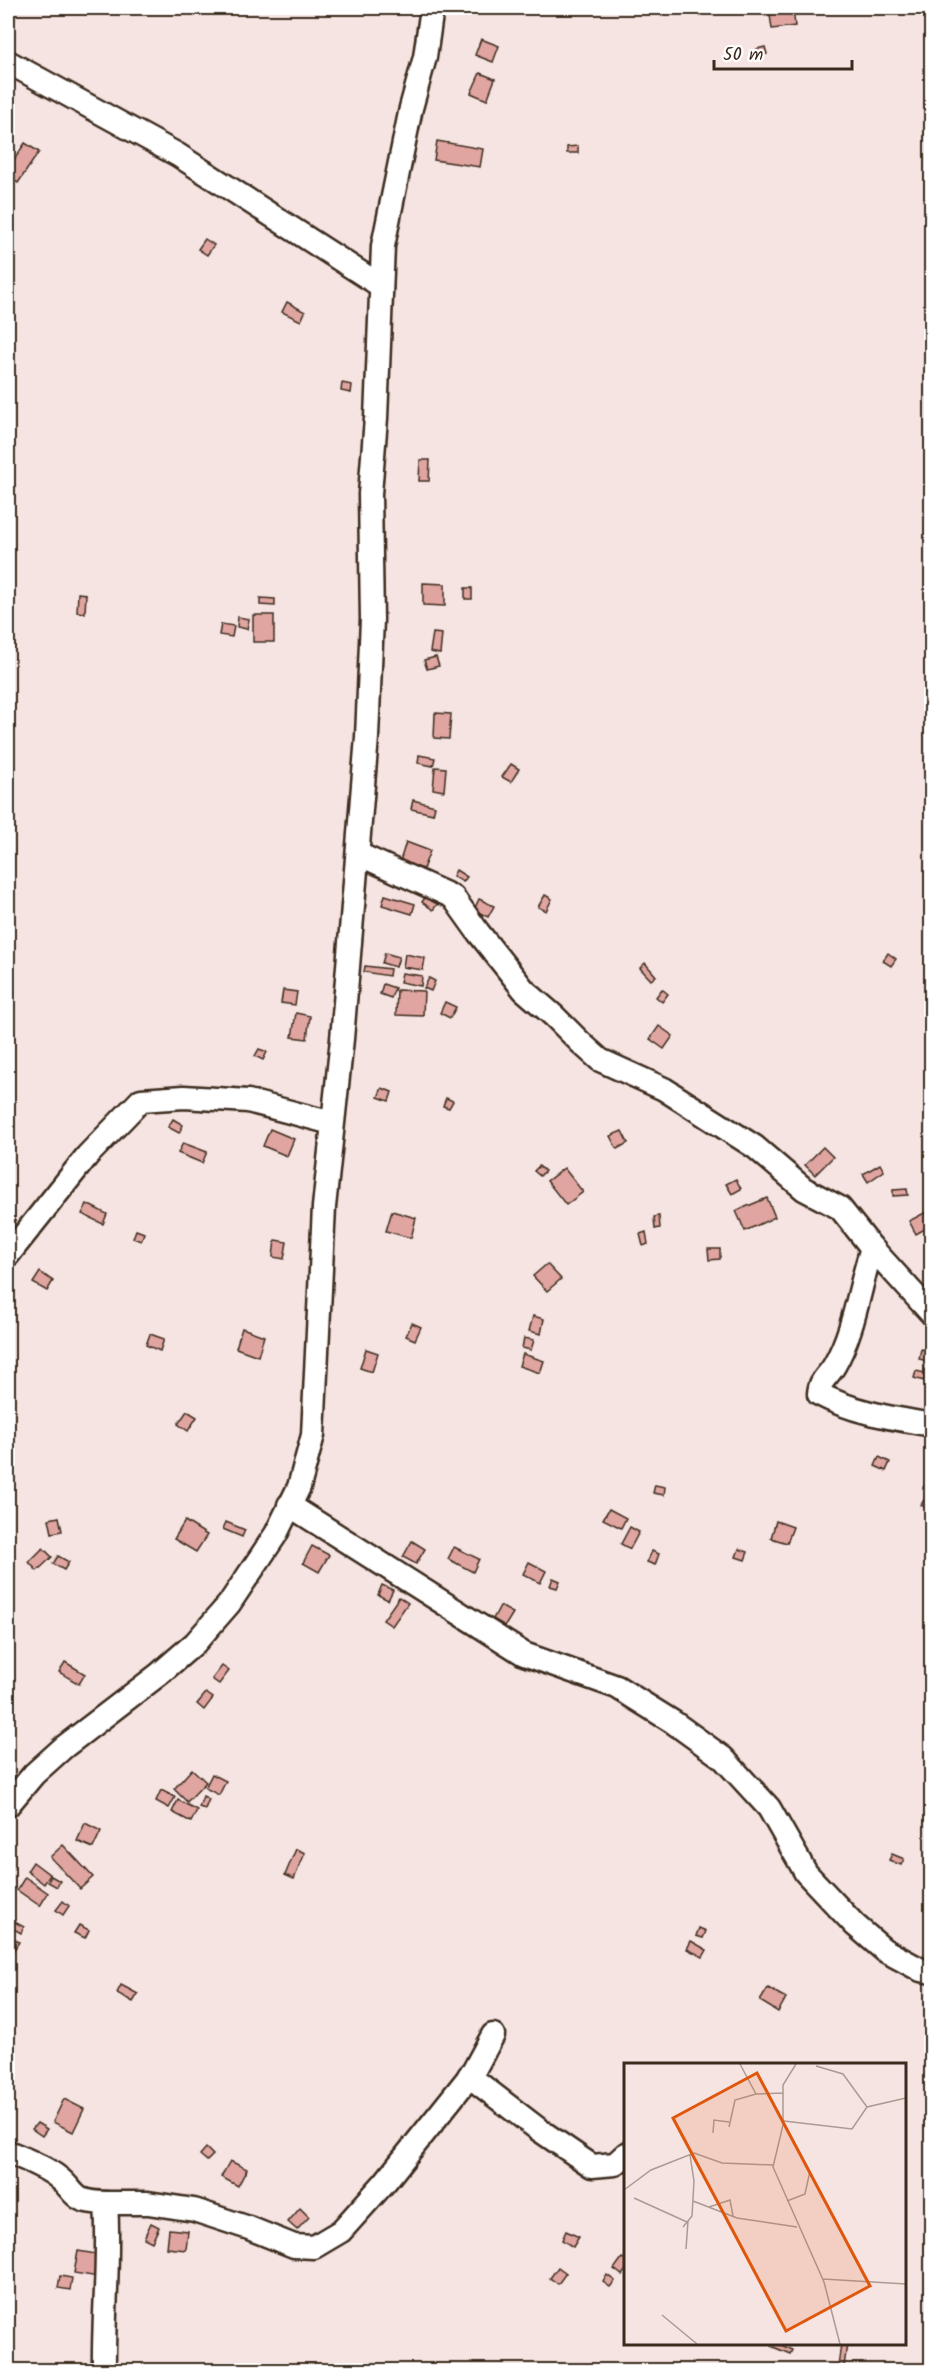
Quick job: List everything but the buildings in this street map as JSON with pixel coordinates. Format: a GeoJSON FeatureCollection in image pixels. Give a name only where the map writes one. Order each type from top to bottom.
{"type":"FeatureCollection","features":[{"type":"Feature","properties":{"kind":"street"},"geometry":{"type":"LineString","coordinates":[[8,1805],[34,1774],[64,1747],[158,1675],[195,1643],[229,1604],[276,1534],[299,1487],[313,1435],[324,1206],[342,1039],[367,737],[372,619],[370,494],[376,418],[382,246],[411,108],[425,57],[432,8]]}},
{"type":"Feature","properties":{"kind":"street"},"geometry":{"type":"LineString","coordinates":[[8,62],[178,155],[381,286]]}},
{"type":"Feature","properties":{"kind":"street"},"geometry":{"type":"LineString","coordinates":[[358,854],[453,897],[524,990],[600,1060],[664,1089],[755,1147],[804,1189],[840,1208],[872,1248],[932,1314]]}},
{"type":"Feature","properties":{"kind":"street"},"geometry":{"type":"LineString","coordinates":[[8,1254],[87,1156],[141,1100],[184,1097],[248,1101],[332,1123]]}},
{"type":"Feature","properties":{"kind":"street"},"geometry":{"type":"LineString","coordinates":[[872,1248],[853,1318],[834,1366],[819,1384],[819,1394],[841,1406],[878,1416],[932,1425]]}},
{"type":"Feature","properties":{"kind":"street"},"geometry":{"type":"LineString","coordinates":[[289,1505],[524,1654],[617,1687],[673,1722],[723,1758],[769,1808],[806,1873],[855,1925],[884,1950],[921,1970],[932,1972]]}},
{"type":"Feature","properties":{"kind":"street"},"geometry":{"type":"LineString","coordinates":[[8,2152],[56,2176],[75,2197],[90,2203],[148,2203],[194,2210],[294,2246],[314,2247],[341,2231],[385,2182],[469,2076],[493,2035]]}},
{"type":"Feature","properties":{"kind":"street"},"geometry":{"type":"LineString","coordinates":[[469,2076],[538,2129],[592,2166],[615,2164],[624,2156]]}},
{"type":"Feature","properties":{"kind":"street"},"geometry":{"type":"LineString","coordinates":[[104,2370],[103,2321],[108,2238],[106,2203]]}}]}
